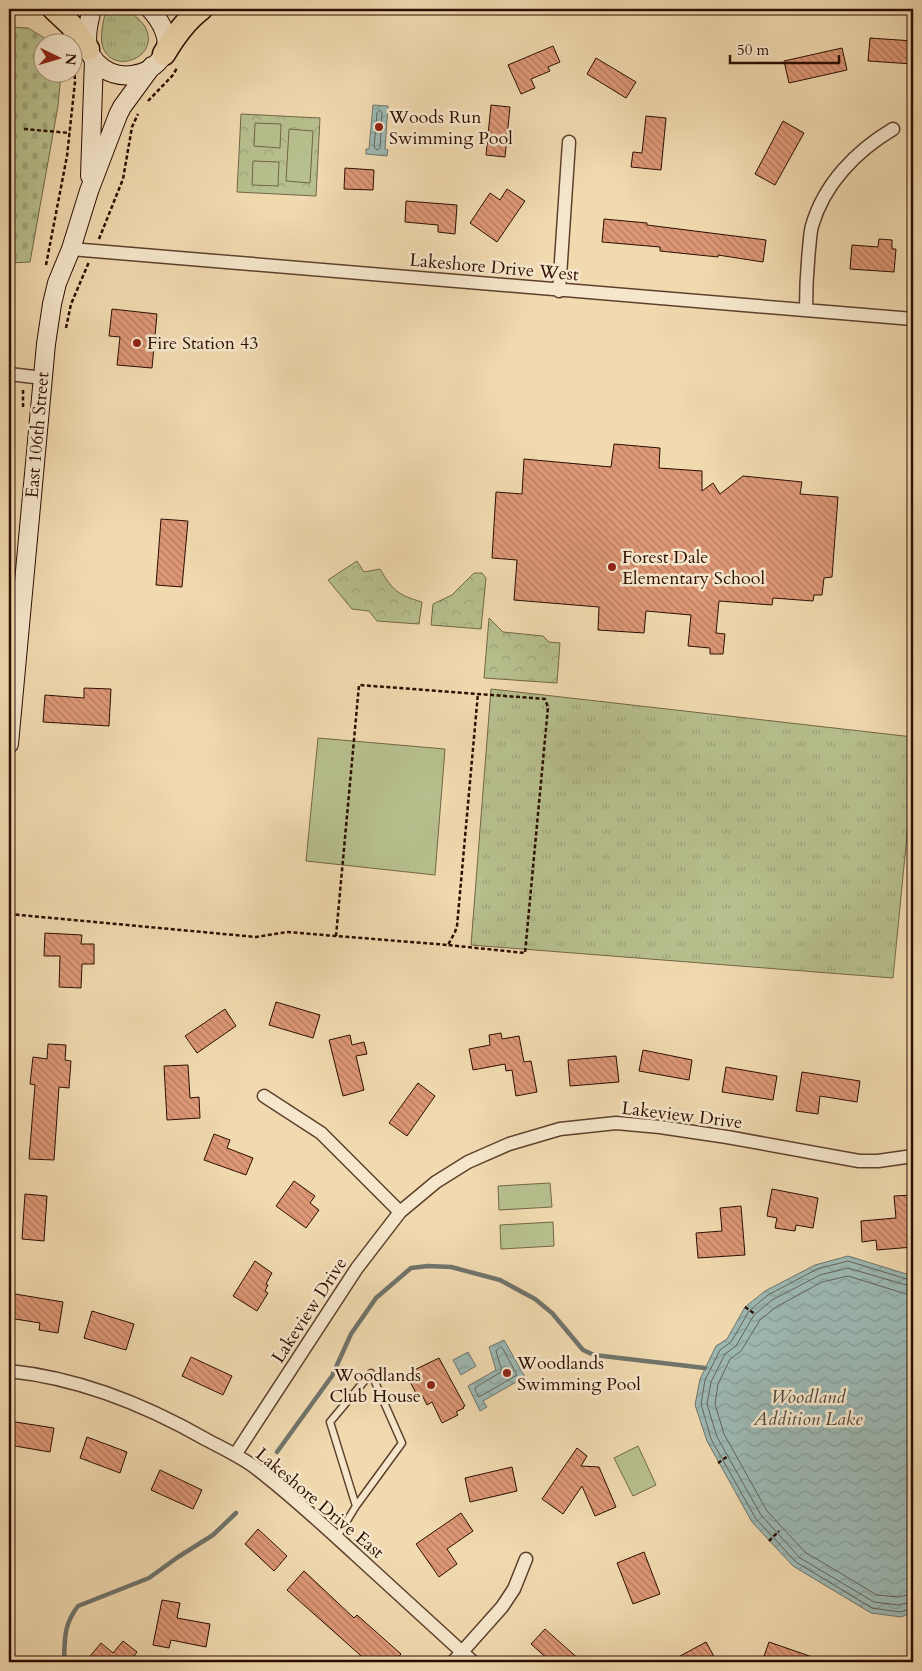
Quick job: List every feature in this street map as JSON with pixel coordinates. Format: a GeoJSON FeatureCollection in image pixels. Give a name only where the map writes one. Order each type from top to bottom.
{"type":"FeatureCollection","features":[{"type":"Feature","properties":{"kind":"highway"},"geometry":{"type":"LineString","coordinates":[[54,9],[71,25],[91,54]]}},
{"type":"Feature","properties":{"kind":"highway"},"geometry":{"type":"LineString","coordinates":[[165,62],[175,35],[201,9]]}},
{"type":"Feature","properties":{"kind":"street","name":"East 106th Street"},"geometry":{"type":"LineString","coordinates":[[89,191],[91,54],[88,26],[92,9]]}},
{"type":"Feature","properties":{"kind":"street"},"geometry":{"type":"LineString","coordinates":[[91,54],[102,68],[108,72],[126,76],[142,73],[165,62],[166,41],[162,26],[150,9]]}},
{"type":"Feature","properties":{"kind":"street","name":"East 106th Street"},"geometry":{"type":"LineString","coordinates":[[9,744],[47,329],[52,304],[89,191],[122,107],[165,62]]}},
{"type":"Feature","properties":{"kind":"street"},"geometry":{"type":"LineString","coordinates":[[806,310],[812,228],[822,199],[851,161],[872,142],[893,129]]}},
{"type":"Feature","properties":{"kind":"street"},"geometry":{"type":"LineString","coordinates":[[559,291],[569,142]]}},
{"type":"Feature","properties":{"kind":"street","name":"Lakeshore Drive West"},"geometry":{"type":"LineString","coordinates":[[71,249],[913,319]]}},
{"type":"Feature","properties":{"kind":"street"},"geometry":{"type":"LineString","coordinates":[[9,374],[43,378]]}},
{"type":"Feature","properties":{"kind":"street"},"geometry":{"type":"LineString","coordinates":[[264,1096],[321,1133],[400,1212]]}},
{"type":"Feature","properties":{"kind":"street","name":"Lakeview Drive"},"geometry":{"type":"LineString","coordinates":[[235,1455],[357,1268],[400,1212],[436,1182],[468,1162],[509,1144],[560,1129],[616,1123],[727,1137],[859,1162],[913,1156]]}},
{"type":"Feature","properties":{"kind":"street","name":"Lakeshore Drive East"},"geometry":{"type":"LineString","coordinates":[[9,1371],[52,1378],[99,1390],[182,1425],[235,1455],[299,1503],[473,1662]]}},
{"type":"Feature","properties":{"kind":"street"},"geometry":{"type":"LineString","coordinates":[[453,1662],[502,1607],[514,1589],[526,1559]]}},
{"type":"Feature","properties":{"kind":"lane"},"geometry":{"type":"LineString","coordinates":[[337,1537],[356,1506],[402,1443],[371,1373],[330,1422],[356,1506]]}},
{"type":"Feature","properties":{"kind":"path"},"geometry":{"type":"LineString","coordinates":[[145,104],[172,76],[165,62]]}},
{"type":"Feature","properties":{"kind":"path"},"geometry":{"type":"LineString","coordinates":[[66,329],[74,296],[119,191],[123,179],[132,127],[141,109]]}},
{"type":"Feature","properties":{"kind":"path"},"geometry":{"type":"LineString","coordinates":[[24,129],[70,133]]}},
{"type":"Feature","properties":{"kind":"path"},"geometry":{"type":"LineString","coordinates":[[9,914],[256,937],[287,932],[525,953],[548,707],[545,700],[359,685],[336,936]]}},
{"type":"Feature","properties":{"kind":"path"},"geometry":{"type":"LineString","coordinates":[[448,945],[456,926],[478,694]]}},
{"type":"Feature","properties":{"kind":"path"},"geometry":{"type":"LineString","coordinates":[[745,1307],[755,1314]]}},
{"type":"Feature","properties":{"kind":"path"},"geometry":{"type":"LineString","coordinates":[[718,1463],[728,1456]]}},
{"type":"Feature","properties":{"kind":"path"},"geometry":{"type":"LineString","coordinates":[[769,1541],[779,1531]]}},
{"type":"Feature","properties":{"kind":"green space"},"geometry":{"type":"Polygon","coordinates":[[[106,9],[127,9],[144,25],[148,36],[147,46],[142,54],[134,59],[124,61],[115,60],[107,54],[102,44],[102,26],[106,9]]]}},
{"type":"Feature","properties":{"kind":"green space"},"geometry":{"type":"Polygon","coordinates":[[[9,27],[28,28],[35,32],[32,32],[32,82],[60,82],[58,106],[30,262],[9,263],[9,27]]]}},
{"type":"Feature","properties":{"kind":"green space"},"geometry":{"type":"Polygon","coordinates":[[[241,114],[320,118],[316,196],[237,192],[241,114]]]}},
{"type":"Feature","properties":{"kind":"green space"},"geometry":{"type":"Polygon","coordinates":[[[255,123],[281,124],[280,148],[254,146],[255,123]]]}},
{"type":"Feature","properties":{"kind":"green space"},"geometry":{"type":"Polygon","coordinates":[[[289,129],[313,131],[310,183],[286,181],[289,129]]]}},
{"type":"Feature","properties":{"kind":"green space"},"geometry":{"type":"Polygon","coordinates":[[[253,161],[279,162],[278,186],[252,185],[253,161]]]}},
{"type":"Feature","properties":{"kind":"green space"},"geometry":{"type":"Polygon","coordinates":[[[357,561],[364,572],[380,569],[397,591],[422,602],[419,624],[377,621],[369,611],[352,609],[328,580],[357,561]]]}},
{"type":"Feature","properties":{"kind":"green space"},"geometry":{"type":"Polygon","coordinates":[[[474,573],[482,573],[486,578],[481,629],[431,625],[433,604],[452,595],[474,573]]]}},
{"type":"Feature","properties":{"kind":"green space"},"geometry":{"type":"Polygon","coordinates":[[[489,618],[503,632],[543,636],[549,642],[560,643],[557,683],[484,678],[489,618]]]}},
{"type":"Feature","properties":{"kind":"green space"},"geometry":{"type":"Polygon","coordinates":[[[491,689],[913,737],[913,774],[893,978],[471,945],[491,689]]]}},
{"type":"Feature","properties":{"kind":"green space"},"geometry":{"type":"Polygon","coordinates":[[[318,738],[445,749],[435,875],[306,861],[318,738]]]}},
{"type":"Feature","properties":{"kind":"green space"},"geometry":{"type":"Polygon","coordinates":[[[550,1183],[552,1207],[499,1210],[498,1186],[550,1183]]]}},
{"type":"Feature","properties":{"kind":"green space"},"geometry":{"type":"Polygon","coordinates":[[[553,1222],[554,1246],[501,1249],[500,1225],[553,1222]]]}},
{"type":"Feature","properties":{"kind":"green space"},"geometry":{"type":"Polygon","coordinates":[[[638,1446],[656,1485],[633,1496],[614,1458],[638,1446]]]}},
{"type":"Feature","properties":{"kind":"water","name":"Woods Run Swimming Pool"},"geometry":{"type":"Polygon","coordinates":[[[373,105],[388,106],[385,149],[388,150],[387,156],[366,154],[366,149],[369,149],[373,105]]]}},
{"type":"Feature","properties":{"kind":"water","name":"Woodland Addition Lake"},"geometry":{"type":"Polygon","coordinates":[[[848,1256],[913,1276],[913,1612],[901,1617],[871,1613],[793,1566],[752,1522],[707,1441],[695,1405],[700,1379],[716,1346],[727,1339],[745,1307],[765,1291],[815,1265],[848,1256]]]}},
{"type":"Feature","properties":{"kind":"water","name":"Woodlands Swimming Pool"},"geometry":{"type":"Polygon","coordinates":[[[504,1340],[525,1377],[483,1401],[487,1407],[480,1411],[468,1386],[496,1370],[489,1347],[504,1340]]]}},
{"type":"Feature","properties":{"kind":"water"},"geometry":{"type":"Polygon","coordinates":[[[468,1352],[476,1366],[461,1375],[453,1360],[468,1352]]]}},
{"type":"Feature","properties":{"kind":"building"},"geometry":{"type":"Polygon","coordinates":[[[870,38],[913,41],[913,64],[868,61],[870,38]]]}},
{"type":"Feature","properties":{"kind":"building"},"geometry":{"type":"Polygon","coordinates":[[[553,46],[560,62],[548,67],[550,71],[531,79],[535,88],[521,94],[508,65],[553,46]]]}},
{"type":"Feature","properties":{"kind":"building"},"geometry":{"type":"Polygon","coordinates":[[[842,48],[847,70],[789,83],[784,61],[842,48]]]}},
{"type":"Feature","properties":{"kind":"building"},"geometry":{"type":"Polygon","coordinates":[[[596,58],[636,82],[626,98],[587,74],[596,58]]]}},
{"type":"Feature","properties":{"kind":"building"},"geometry":{"type":"Polygon","coordinates":[[[491,105],[510,107],[505,157],[486,155],[491,105]]]}},
{"type":"Feature","properties":{"kind":"building"},"geometry":{"type":"Polygon","coordinates":[[[646,116],[666,118],[661,170],[631,167],[633,152],[642,153],[646,116]]]}},
{"type":"Feature","properties":{"kind":"building"},"geometry":{"type":"Polygon","coordinates":[[[783,121],[804,133],[775,185],[755,174],[783,121]]]}},
{"type":"Feature","properties":{"kind":"building"},"geometry":{"type":"Polygon","coordinates":[[[345,168],[374,170],[373,190],[344,189],[345,168]]]}},
{"type":"Feature","properties":{"kind":"building"},"geometry":{"type":"Polygon","coordinates":[[[507,189],[525,201],[497,242],[470,223],[490,193],[500,200],[507,189]]]}},
{"type":"Feature","properties":{"kind":"building"},"geometry":{"type":"Polygon","coordinates":[[[406,201],[457,205],[455,234],[438,232],[438,225],[405,222],[406,201]]]}},
{"type":"Feature","properties":{"kind":"building"},"geometry":{"type":"Polygon","coordinates":[[[604,219],[647,223],[647,225],[766,240],[763,262],[718,255],[718,257],[660,251],[660,247],[602,242],[604,219]]]}},
{"type":"Feature","properties":{"kind":"building"},"geometry":{"type":"Polygon","coordinates":[[[879,239],[892,240],[892,249],[896,249],[894,272],[850,269],[852,245],[878,247],[879,239]]]}},
{"type":"Feature","properties":{"kind":"building","name":"Fire Station 43"},"geometry":{"type":"Polygon","coordinates":[[[112,309],[157,314],[152,368],[117,365],[120,337],[109,336],[112,309]]]}},
{"type":"Feature","properties":{"kind":"building"},"geometry":{"type":"Polygon","coordinates":[[[614,444],[660,448],[659,468],[702,471],[702,491],[713,483],[720,494],[743,476],[802,482],[800,494],[838,497],[832,577],[824,578],[822,595],[814,595],[813,601],[773,598],[772,605],[719,601],[716,633],[725,634],[723,654],[710,654],[710,648],[688,646],[691,615],[646,611],[644,633],[598,630],[599,607],[514,600],[517,560],[492,558],[496,492],[522,494],[524,459],[611,467],[614,444]]]}},
{"type":"Feature","properties":{"kind":"building"},"geometry":{"type":"Polygon","coordinates":[[[161,519],[188,521],[182,587],[156,585],[161,519]]]}},
{"type":"Feature","properties":{"kind":"building"},"geometry":{"type":"Polygon","coordinates":[[[84,688],[111,689],[109,726],[43,722],[45,695],[84,698],[84,688]]]}},
{"type":"Feature","properties":{"kind":"building"},"geometry":{"type":"Polygon","coordinates":[[[45,933],[82,935],[81,944],[94,944],[94,964],[82,964],[81,988],[59,987],[60,956],[44,956],[45,933]]]}},
{"type":"Feature","properties":{"kind":"building"},"geometry":{"type":"Polygon","coordinates":[[[276,1002],[320,1015],[313,1038],[269,1025],[276,1002]]]}},
{"type":"Feature","properties":{"kind":"building"},"geometry":{"type":"Polygon","coordinates":[[[225,1009],[236,1026],[197,1053],[185,1036],[225,1009]]]}},
{"type":"Feature","properties":{"kind":"building"},"geometry":{"type":"Polygon","coordinates":[[[501,1033],[502,1039],[519,1036],[524,1062],[531,1061],[537,1092],[516,1096],[512,1070],[506,1071],[505,1064],[473,1070],[469,1049],[490,1045],[489,1035],[501,1033]]]}},
{"type":"Feature","properties":{"kind":"building"},"geometry":{"type":"Polygon","coordinates":[[[350,1035],[352,1045],[364,1042],[367,1054],[356,1056],[364,1090],[343,1096],[329,1040],[350,1035]]]}},
{"type":"Feature","properties":{"kind":"building"},"geometry":{"type":"Polygon","coordinates":[[[48,1044],[66,1045],[65,1060],[71,1061],[69,1088],[59,1087],[54,1160],[29,1159],[35,1085],[30,1084],[33,1057],[47,1059],[48,1044]]]}},
{"type":"Feature","properties":{"kind":"building"},"geometry":{"type":"Polygon","coordinates":[[[643,1050],[692,1060],[689,1080],[639,1071],[643,1050]]]}},
{"type":"Feature","properties":{"kind":"building"},"geometry":{"type":"Polygon","coordinates":[[[616,1056],[619,1082],[570,1086],[568,1060],[616,1056]]]}},
{"type":"Feature","properties":{"kind":"building"},"geometry":{"type":"Polygon","coordinates":[[[188,1065],[190,1098],[199,1097],[200,1118],[167,1120],[164,1066],[188,1065]]]}},
{"type":"Feature","properties":{"kind":"building"},"geometry":{"type":"Polygon","coordinates":[[[726,1067],[777,1076],[773,1100],[722,1092],[726,1067]]]}},
{"type":"Feature","properties":{"kind":"building"},"geometry":{"type":"Polygon","coordinates":[[[802,1072],[860,1081],[857,1102],[820,1096],[818,1114],[796,1111],[802,1072]]]}},
{"type":"Feature","properties":{"kind":"building"},"geometry":{"type":"Polygon","coordinates":[[[418,1083],[435,1096],[407,1136],[389,1123],[418,1083]]]}},
{"type":"Feature","properties":{"kind":"building"},"geometry":{"type":"Polygon","coordinates":[[[214,1134],[230,1140],[227,1148],[253,1158],[246,1175],[204,1160],[214,1134]]]}},
{"type":"Feature","properties":{"kind":"building"},"geometry":{"type":"Polygon","coordinates":[[[294,1181],[315,1196],[310,1203],[319,1210],[306,1228],[276,1206],[294,1181]]]}},
{"type":"Feature","properties":{"kind":"building"},"geometry":{"type":"Polygon","coordinates":[[[772,1189],[818,1198],[813,1228],[796,1225],[795,1231],[775,1228],[777,1218],[767,1216],[772,1189]]]}},
{"type":"Feature","properties":{"kind":"building"},"geometry":{"type":"Polygon","coordinates":[[[25,1194],[47,1196],[44,1241],[22,1239],[25,1194]]]}},
{"type":"Feature","properties":{"kind":"building"},"geometry":{"type":"Polygon","coordinates":[[[913,1195],[913,1247],[877,1250],[876,1240],[862,1242],[861,1221],[896,1218],[894,1196],[913,1195]]]}},
{"type":"Feature","properties":{"kind":"building"},"geometry":{"type":"Polygon","coordinates":[[[741,1206],[745,1255],[698,1258],[696,1233],[722,1231],[720,1208],[741,1206]]]}},
{"type":"Feature","properties":{"kind":"building"},"geometry":{"type":"Polygon","coordinates":[[[255,1261],[272,1273],[266,1284],[268,1285],[265,1291],[268,1293],[257,1311],[233,1296],[255,1261]]]}},
{"type":"Feature","properties":{"kind":"building"},"geometry":{"type":"Polygon","coordinates":[[[9,1293],[63,1302],[58,1333],[39,1330],[40,1323],[9,1318],[9,1293]]]}},
{"type":"Feature","properties":{"kind":"building"},"geometry":{"type":"Polygon","coordinates":[[[92,1311],[134,1324],[126,1350],[84,1338],[92,1311]]]}},
{"type":"Feature","properties":{"kind":"building"},"geometry":{"type":"Polygon","coordinates":[[[191,1357],[232,1376],[223,1395],[182,1376],[191,1357]]]}},
{"type":"Feature","properties":{"kind":"building","name":"Woodlands Club House"},"geometry":{"type":"Polygon","coordinates":[[[439,1358],[465,1406],[456,1412],[458,1415],[442,1423],[432,1402],[427,1405],[422,1395],[418,1397],[406,1374],[439,1358]]]}},
{"type":"Feature","properties":{"kind":"building"},"geometry":{"type":"Polygon","coordinates":[[[9,1421],[54,1428],[50,1452],[9,1445],[9,1421]]]}},
{"type":"Feature","properties":{"kind":"building"},"geometry":{"type":"Polygon","coordinates":[[[87,1437],[127,1452],[120,1473],[80,1458],[87,1437]]]}},
{"type":"Feature","properties":{"kind":"building"},"geometry":{"type":"Polygon","coordinates":[[[577,1448],[587,1456],[581,1466],[599,1467],[616,1507],[595,1516],[582,1486],[563,1514],[542,1499],[577,1448]]]}},
{"type":"Feature","properties":{"kind":"building"},"geometry":{"type":"Polygon","coordinates":[[[512,1467],[517,1491],[470,1502],[465,1478],[512,1467]]]}},
{"type":"Feature","properties":{"kind":"building"},"geometry":{"type":"Polygon","coordinates":[[[160,1470],[202,1490],[193,1509],[151,1490],[160,1470]]]}},
{"type":"Feature","properties":{"kind":"building"},"geometry":{"type":"Polygon","coordinates":[[[461,1513],[473,1531],[447,1549],[457,1564],[439,1577],[416,1544],[461,1513]]]}},
{"type":"Feature","properties":{"kind":"building"},"geometry":{"type":"Polygon","coordinates":[[[258,1529],[287,1556],[274,1571],[245,1544],[258,1529]]]}},
{"type":"Feature","properties":{"kind":"building"},"geometry":{"type":"Polygon","coordinates":[[[644,1552],[660,1594],[633,1604],[617,1563],[644,1552]]]}},
{"type":"Feature","properties":{"kind":"building"},"geometry":{"type":"Polygon","coordinates":[[[304,1571],[354,1618],[357,1615],[401,1654],[394,1662],[368,1662],[287,1590],[304,1571]]]}},
{"type":"Feature","properties":{"kind":"building"},"geometry":{"type":"Polygon","coordinates":[[[162,1600],[180,1603],[177,1618],[210,1624],[206,1647],[171,1640],[169,1648],[153,1645],[162,1600]]]}},
{"type":"Feature","properties":{"kind":"building"},"geometry":{"type":"Polygon","coordinates":[[[545,1629],[582,1662],[551,1662],[531,1644],[545,1629]]]}},
{"type":"Feature","properties":{"kind":"building"},"geometry":{"type":"Polygon","coordinates":[[[123,1641],[137,1652],[129,1662],[85,1662],[101,1643],[113,1653],[123,1641]]]}},
{"type":"Feature","properties":{"kind":"building"},"geometry":{"type":"Polygon","coordinates":[[[706,1642],[717,1662],[669,1662],[706,1642]]]}},
{"type":"Feature","properties":{"kind":"building"},"geometry":{"type":"Polygon","coordinates":[[[769,1642],[821,1660],[821,1662],[762,1662],[769,1642]]]}},
{"type":"Feature","properties":{"kind":"waterway"},"geometry":{"type":"LineString","coordinates":[[277,1452],[332,1376],[351,1334],[376,1298],[411,1268],[428,1266],[451,1267],[500,1280],[535,1299],[552,1313],[583,1350],[594,1355],[705,1368]]}},
{"type":"Feature","properties":{"kind":"waterway"},"geometry":{"type":"LineString","coordinates":[[64,1662],[67,1626],[78,1606],[149,1578],[213,1535],[236,1513]]}},
{"type":"Feature","properties":{"kind":"place","name":"Woods Run Swimming Pool"},"geometry":{"type":"Point","coordinates":[379,127]}},
{"type":"Feature","properties":{"kind":"place","name":"Fire Station 43"},"geometry":{"type":"Point","coordinates":[137,343]}},
{"type":"Feature","properties":{"kind":"place","name":"Forest Dale Elementary School"},"geometry":{"type":"Point","coordinates":[612,567]}},
{"type":"Feature","properties":{"kind":"place","name":"Woodlands Swimming Pool"},"geometry":{"type":"Point","coordinates":[507,1373]}},
{"type":"Feature","properties":{"kind":"place","name":"Woodlands Club House"},"geometry":{"type":"Point","coordinates":[431,1385]}}]}
